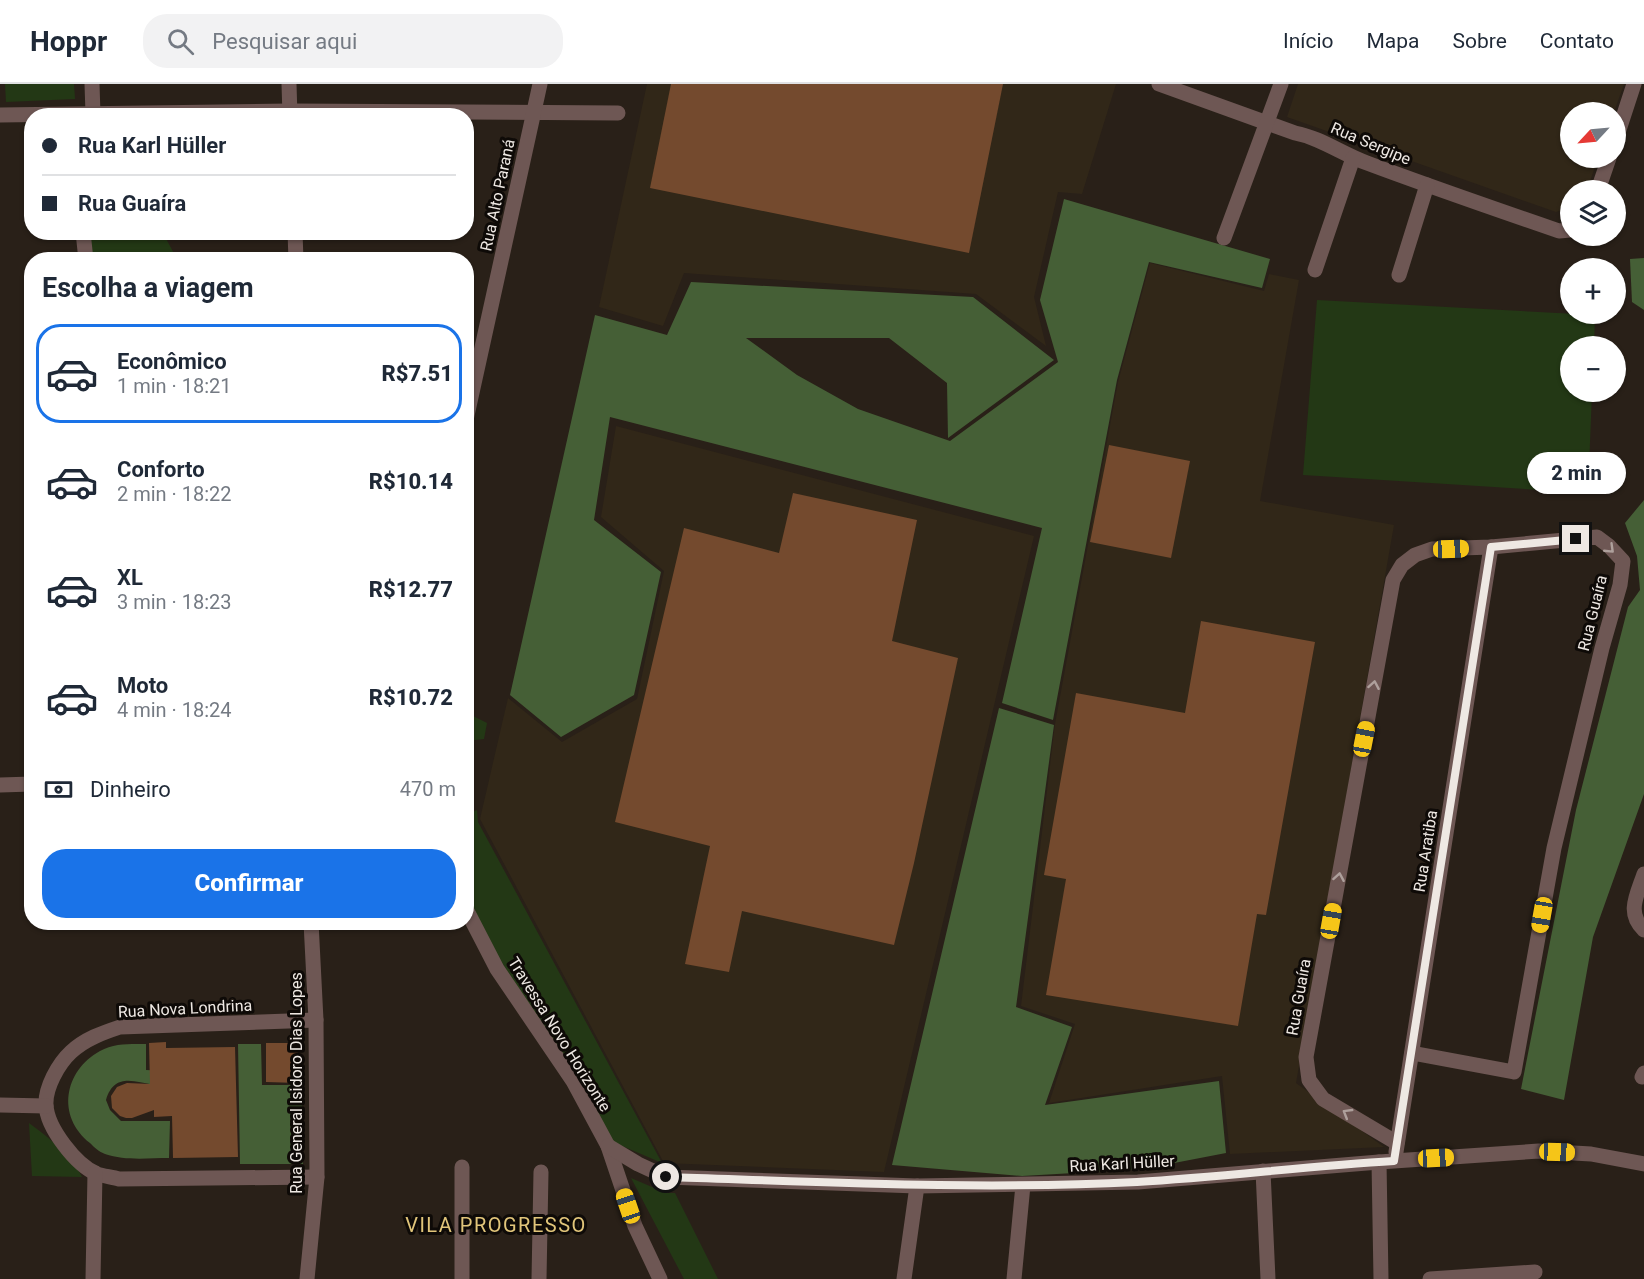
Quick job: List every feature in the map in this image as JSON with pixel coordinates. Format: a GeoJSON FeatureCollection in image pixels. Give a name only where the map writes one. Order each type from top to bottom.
{"type":"FeatureCollection","features":[{"type":"Feature","properties":{"kind":"street"},"geometry":{"type":"LineString","coordinates":[[92,84],[93,108]]}},
{"type":"Feature","properties":{"kind":"street"},"geometry":{"type":"LineString","coordinates":[[289,84],[290,108]]}},
{"type":"Feature","properties":{"kind":"street","name":"Rua Alto Paraná"},"geometry":{"type":"LineString","coordinates":[[474,383],[540,84]]}},
{"type":"Feature","properties":{"kind":"street","name":"Rua Sergipe"},"geometry":{"type":"LineString","coordinates":[[1159,84],[1267,123],[1311,136],[1353,158],[1560,231]]}},
{"type":"Feature","properties":{"kind":"street"},"geometry":{"type":"LineString","coordinates":[[1224,238],[1281,84]]}},
{"type":"Feature","properties":{"kind":"street"},"geometry":{"type":"LineString","coordinates":[[1626,108],[1634,84]]}},
{"type":"Feature","properties":{"kind":"street"},"geometry":{"type":"LineString","coordinates":[[474,113],[618,113]]}},
{"type":"Feature","properties":{"kind":"street"},"geometry":{"type":"LineString","coordinates":[[0,115],[24,120]]}},
{"type":"Feature","properties":{"kind":"street"},"geometry":{"type":"LineString","coordinates":[[1315,270],[1353,158]]}},
{"type":"Feature","properties":{"kind":"street"},"geometry":{"type":"LineString","coordinates":[[1399,275],[1427,185]]}},
{"type":"Feature","properties":{"kind":"street","name":"Rua Guaíra"},"geometry":{"type":"LineString","coordinates":[[1397,1143],[1323,1099],[1309,1080],[1306,1058],[1393,580],[1402,565],[1415,555],[1432,549],[1491,547],[1597,537],[1610,546],[1623,561],[1620,585],[1602,648],[1554,848],[1514,1072],[1412,1053]]}},
{"type":"Feature","properties":{"kind":"street","name":"Rua Aratiba"},"geometry":{"type":"LineString","coordinates":[[1381,1279],[1386,1161],[1397,1143],[1491,547]]}},
{"type":"Feature","properties":{"kind":"street"},"geometry":{"type":"LineString","coordinates":[[0,785],[24,784]]}},
{"type":"Feature","properties":{"kind":"street"},"geometry":{"type":"LineString","coordinates":[[1640,926],[1634,911],[1635,900],[1644,874]]}},
{"type":"Feature","properties":{"kind":"street","name":"Travessa Novo Horizonte"},"geometry":{"type":"LineString","coordinates":[[474,924],[497,969],[573,1081],[608,1146],[635,1226],[660,1279]]}},
{"type":"Feature","properties":{"kind":"street","name":"Rua General Isidoro Dias Lopes"},"geometry":{"type":"LineString","coordinates":[[307,1279],[317,1177],[316,1020],[311,930]]}},
{"type":"Feature","properties":{"kind":"street","name":"Rua Nova Londrina"},"geometry":{"type":"LineString","coordinates":[[46,1106],[51,1081],[70,1053],[91,1037],[110,1030],[316,1020]]}},
{"type":"Feature","properties":{"kind":"street"},"geometry":{"type":"LineString","coordinates":[[0,1104],[46,1106],[57,1137],[73,1156],[95,1173],[119,1179],[317,1177]]}},
{"type":"Feature","properties":{"kind":"street","name":"Rua Karl Hüller"},"geometry":{"type":"LineString","coordinates":[[608,1146],[666,1177],[917,1186],[1138,1182],[1386,1161],[1539,1152],[1591,1154],[1644,1164]]}},
{"type":"Feature","properties":{"kind":"street"},"geometry":{"type":"LineString","coordinates":[[462,1167],[462,1279]]}},
{"type":"Feature","properties":{"kind":"street"},"geometry":{"type":"LineString","coordinates":[[1263,1171],[1268,1279]]}},
{"type":"Feature","properties":{"kind":"street"},"geometry":{"type":"LineString","coordinates":[[539,1279],[541,1172]]}},
{"type":"Feature","properties":{"kind":"street"},"geometry":{"type":"LineString","coordinates":[[93,1279],[95,1173]]}},
{"type":"Feature","properties":{"kind":"street"},"geometry":{"type":"LineString","coordinates":[[1014,1279],[1023,1185]]}},
{"type":"Feature","properties":{"kind":"street"},"geometry":{"type":"LineString","coordinates":[[904,1279],[917,1186]]}},
{"type":"Feature","properties":{"kind":"street"},"geometry":{"type":"LineString","coordinates":[[1430,1279],[1534,1272]]}},
{"type":"Feature","properties":{"kind":"shaded area"},"geometry":{"type":"Polygon","coordinates":[[[647,84],[1116,84],[1082,194],[1058,192],[1034,297],[1046,346],[976,294],[684,273],[663,326],[599,307],[647,84]]]}},
{"type":"Feature","properties":{"kind":"shaded area"},"geometry":{"type":"Polygon","coordinates":[[[1298,84],[1624,84],[1618,102],[1560,102],[1560,168],[1595,168],[1590,180],[1560,180],[1560,211],[1556,212],[1287,117],[1298,84]]]}},
{"type":"Feature","properties":{"kind":"shaded area"},"geometry":{"type":"Polygon","coordinates":[[[1150,263],[1264,291],[1269,274],[1299,280],[1260,501],[1394,525],[1296,1083],[1384,1147],[1230,1154],[1222,1076],[1049,1103],[1075,1024],[1021,1006],[1055,724],[1118,382],[1150,263]]]}},
{"type":"Feature","properties":{"kind":"shaded area"},"geometry":{"type":"Polygon","coordinates":[[[616,426],[1034,536],[884,1172],[664,1163],[480,819],[508,698],[562,742],[637,699],[664,571],[601,517],[616,426]]]}},
{"type":"Feature","properties":{"kind":"green space"},"geometry":{"type":"Polygon","coordinates":[[[5,84],[74,84],[75,99],[6,102],[5,84]]]}},
{"type":"Feature","properties":{"kind":"green space"},"geometry":{"type":"Polygon","coordinates":[[[1064,199],[1270,259],[1262,288],[1149,262],[1117,380],[1053,720],[1002,703],[1042,528],[610,417],[594,520],[661,572],[634,695],[561,737],[510,695],[595,315],[667,335],[691,282],[973,297],[1054,360],[948,438],[947,383],[889,338],[746,338],[797,375],[858,409],[950,441],[1058,362],[1040,300],[1064,199]]]}},
{"type":"Feature","properties":{"kind":"green space"},"geometry":{"type":"Polygon","coordinates":[[[89,240],[167,240],[173,252],[91,252],[89,240]]]}},
{"type":"Feature","properties":{"kind":"green space"},"geometry":{"type":"Polygon","coordinates":[[[1644,258],[1644,310],[1632,302],[1630,259],[1644,258]]]}},
{"type":"Feature","properties":{"kind":"green space"},"geometry":{"type":"Polygon","coordinates":[[[1317,300],[1560,313],[1560,324],[1595,324],[1594,336],[1560,336],[1560,402],[1592,402],[1588,493],[1303,475],[1317,300]]]}},
{"type":"Feature","properties":{"kind":"green space"},"geometry":{"type":"Polygon","coordinates":[[[1644,500],[1644,794],[1593,937],[1564,1100],[1521,1089],[1576,810],[1628,607],[1640,590],[1637,556],[1625,523],[1644,500]]]}},
{"type":"Feature","properties":{"kind":"green space"},"geometry":{"type":"Polygon","coordinates":[[[999,708],[1054,725],[1016,1007],[1072,1027],[1045,1105],[1219,1081],[1226,1153],[1143,1169],[1022,1176],[892,1165],[999,708]]]}},
{"type":"Feature","properties":{"kind":"green space"},"geometry":{"type":"Polygon","coordinates":[[[474,716],[487,723],[484,739],[474,740],[474,716]]]}},
{"type":"Feature","properties":{"kind":"green space"},"geometry":{"type":"Polygon","coordinates":[[[477,810],[478,822],[662,1163],[613,1142],[500,963],[474,915],[474,811],[477,810]]]}},
{"type":"Feature","properties":{"kind":"green space"},"geometry":{"type":"Polygon","coordinates":[[[146,1044],[146,1070],[169,1071],[154,1085],[132,1081],[119,1082],[109,1091],[106,1100],[110,1110],[121,1121],[170,1121],[169,1158],[129,1158],[105,1154],[95,1148],[79,1132],[72,1120],[69,1094],[72,1082],[78,1070],[105,1048],[117,1045],[146,1044]]]}},
{"type":"Feature","properties":{"kind":"green space"},"geometry":{"type":"Polygon","coordinates":[[[238,1044],[261,1044],[262,1085],[302,1085],[303,1164],[240,1164],[238,1044]]]}},
{"type":"Feature","properties":{"kind":"green space"},"geometry":{"type":"Polygon","coordinates":[[[29,1123],[65,1154],[82,1177],[32,1176],[29,1123]]]}},
{"type":"Feature","properties":{"kind":"green space"},"geometry":{"type":"Polygon","coordinates":[[[631,1178],[666,1193],[675,1193],[718,1279],[684,1279],[631,1178]]]}},
{"type":"Feature","properties":{"kind":"building"},"geometry":{"type":"Polygon","coordinates":[[[671,84],[1003,84],[969,253],[650,188],[671,84]]]}},
{"type":"Feature","properties":{"kind":"building"},"geometry":{"type":"Polygon","coordinates":[[[1109,445],[1190,461],[1171,558],[1090,542],[1109,445]]]}},
{"type":"Feature","properties":{"kind":"building"},"geometry":{"type":"Polygon","coordinates":[[[793,493],[917,520],[892,641],[958,658],[894,945],[742,911],[729,972],[685,964],[710,846],[615,822],[684,528],[779,553],[793,493]]]}},
{"type":"Feature","properties":{"kind":"building"},"geometry":{"type":"Polygon","coordinates":[[[1201,621],[1315,642],[1266,915],[1257,914],[1238,1026],[1046,995],[1066,879],[1044,875],[1076,693],[1185,713],[1201,621]]]}},
{"type":"Feature","properties":{"kind":"building"},"geometry":{"type":"Polygon","coordinates":[[[166,1042],[166,1048],[235,1047],[238,1157],[173,1158],[172,1116],[154,1117],[154,1110],[126,1118],[120,1116],[112,1108],[111,1096],[117,1087],[127,1083],[150,1084],[149,1043],[166,1042]]]}},
{"type":"Feature","properties":{"kind":"building"},"geometry":{"type":"Polygon","coordinates":[[[266,1043],[298,1043],[298,1083],[266,1082],[266,1043]]]}},
{"type":"Feature","properties":{"kind":"district","name":"VILA PROGRESSO"},"geometry":{"type":"Point","coordinates":[496,1225]}},
{"type":"Feature","properties":{"kind":"route"},"geometry":{"type":"LineString","coordinates":[[666,1177],[917,1186],[1023,1185],[1138,1182],[1394,1161],[1491,547],[1576,539]]}}]}
